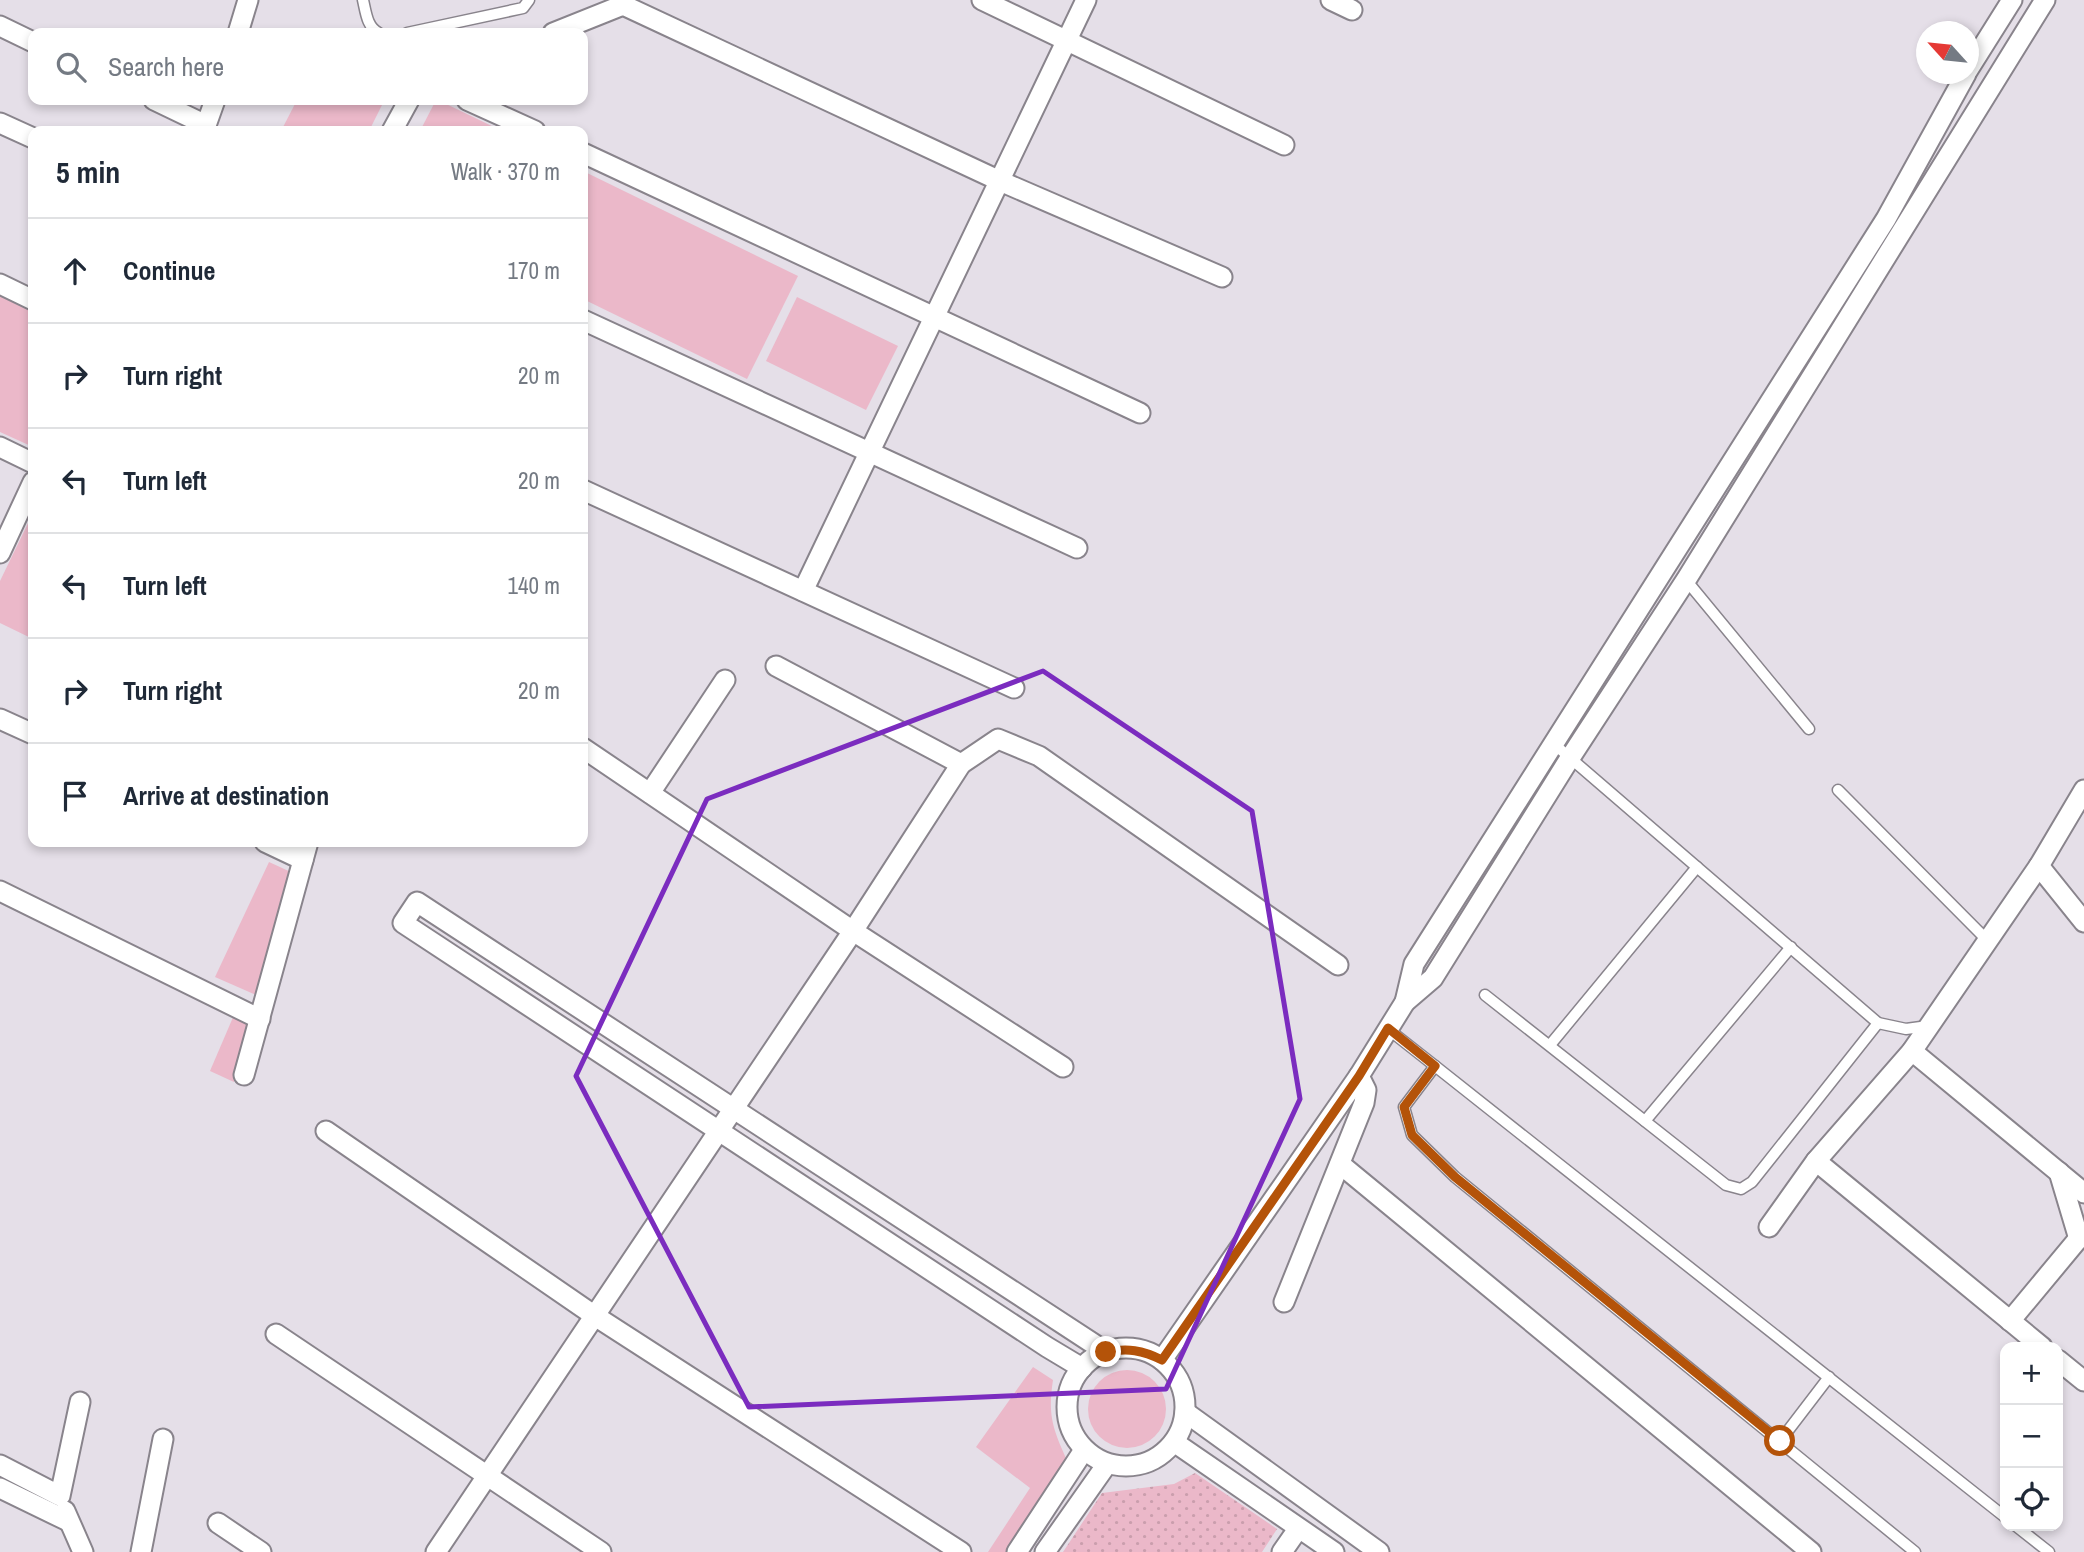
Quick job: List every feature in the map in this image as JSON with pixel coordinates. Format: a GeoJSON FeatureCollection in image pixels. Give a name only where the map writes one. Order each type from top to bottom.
{"type":"FeatureCollection","features":[{"type":"Feature","properties":{"kind":"street"},"geometry":{"type":"LineString","coordinates":[[240,28],[248,0]]}},
{"type":"Feature","properties":{"kind":"street"},"geometry":{"type":"LineString","coordinates":[[982,0],[1284,145]]}},
{"type":"Feature","properties":{"kind":"street"},"geometry":{"type":"LineString","coordinates":[[803,590],[1086,0]]}},
{"type":"Feature","properties":{"kind":"street"},"geometry":{"type":"LineString","coordinates":[[1331,0],[1352,10]]}},
{"type":"Feature","properties":{"kind":"street"},"geometry":{"type":"LineString","coordinates":[[1979,53],[2012,0]]}},
{"type":"Feature","properties":{"kind":"street"},"geometry":{"type":"LineString","coordinates":[[1162,1360],[1359,1076],[1405,1002],[1433,978],[1570,758],[1686,580],[2045,0]]}},
{"type":"Feature","properties":{"kind":"street"},"geometry":{"type":"LineString","coordinates":[[565,28],[622,5],[1000,181],[1222,277]]}},
{"type":"Feature","properties":{"kind":"street"},"geometry":{"type":"LineString","coordinates":[[0,26],[28,40]]}},
{"type":"Feature","properties":{"kind":"street"},"geometry":{"type":"LineString","coordinates":[[1405,1002],[1414,964],[1886,219],[1960,84]]}},
{"type":"Feature","properties":{"kind":"street"},"geometry":{"type":"LineString","coordinates":[[1974,84],[1986,96]]}},
{"type":"Feature","properties":{"kind":"street"},"geometry":{"type":"LineString","coordinates":[[162,105],[201,126]]}},
{"type":"Feature","properties":{"kind":"street"},"geometry":{"type":"LineString","coordinates":[[206,126],[213,105]]}},
{"type":"Feature","properties":{"kind":"street"},"geometry":{"type":"LineString","coordinates":[[395,126],[406,105]]}},
{"type":"Feature","properties":{"kind":"street"},"geometry":{"type":"LineString","coordinates":[[478,105],[524,126]]}},
{"type":"Feature","properties":{"kind":"street"},"geometry":{"type":"LineString","coordinates":[[0,123],[28,136]]}},
{"type":"Feature","properties":{"kind":"street"},"geometry":{"type":"LineString","coordinates":[[588,155],[1140,413]]}},
{"type":"Feature","properties":{"kind":"street"},"geometry":{"type":"LineString","coordinates":[[1886,219],[1904,230]]}},
{"type":"Feature","properties":{"kind":"street"},"geometry":{"type":"LineString","coordinates":[[0,284],[28,298]]}},
{"type":"Feature","properties":{"kind":"street"},"geometry":{"type":"LineString","coordinates":[[588,322],[1077,548]]}},
{"type":"Feature","properties":{"kind":"street"},"geometry":{"type":"LineString","coordinates":[[0,447],[28,461]]}},
{"type":"Feature","properties":{"kind":"street"},"geometry":{"type":"LineString","coordinates":[[0,553],[28,492]]}},
{"type":"Feature","properties":{"kind":"street"},"geometry":{"type":"LineString","coordinates":[[588,492],[1014,688]]}},
{"type":"Feature","properties":{"kind":"street"},"geometry":{"type":"LineString","coordinates":[[776,666],[961,764]]}},
{"type":"Feature","properties":{"kind":"street"},"geometry":{"type":"LineString","coordinates":[[650,793],[725,680]]}},
{"type":"Feature","properties":{"kind":"street"},"geometry":{"type":"LineString","coordinates":[[0,719],[28,732]]}},
{"type":"Feature","properties":{"kind":"street"},"geometry":{"type":"LineString","coordinates":[[436,1552],[853,931],[961,764],[998,739],[1039,756],[1338,965]]}},
{"type":"Feature","properties":{"kind":"street"},"geometry":{"type":"LineString","coordinates":[[588,751],[853,931],[1063,1067]]}},
{"type":"Feature","properties":{"kind":"street"},"geometry":{"type":"LineString","coordinates":[[1769,1227],[1816,1161],[1912,1051],[2039,866],[2084,790]]}},
{"type":"Feature","properties":{"kind":"street"},"geometry":{"type":"LineString","coordinates":[[244,1075],[305,851],[287,847]]}},
{"type":"Feature","properties":{"kind":"street"},"geometry":{"type":"LineString","coordinates":[[2039,866],[2084,922]]}},
{"type":"Feature","properties":{"kind":"street"},"geometry":{"type":"LineString","coordinates":[[0,891],[260,1019]]}},
{"type":"Feature","properties":{"kind":"street"},"geometry":{"type":"LineString","coordinates":[[1082,1368],[403,923],[417,902],[1106,1352]]}},
{"type":"Feature","properties":{"kind":"street"},"geometry":{"type":"LineString","coordinates":[[1912,1051],[2084,1193]]}},
{"type":"Feature","properties":{"kind":"street"},"geometry":{"type":"LineString","coordinates":[[1284,1302],[1364,1103],[1366,1090],[1359,1076]]}},
{"type":"Feature","properties":{"kind":"street"},"geometry":{"type":"LineString","coordinates":[[326,1131],[595,1316],[961,1552]]}},
{"type":"Feature","properties":{"kind":"street"},"geometry":{"type":"LineString","coordinates":[[1816,1161],[2036,1342]]}},
{"type":"Feature","properties":{"kind":"street"},"geometry":{"type":"LineString","coordinates":[[1340,1164],[1811,1552]]}},
{"type":"Feature","properties":{"kind":"street"},"geometry":{"type":"LineString","coordinates":[[2010,1321],[2081,1236],[2059,1172]]}},
{"type":"Feature","properties":{"kind":"street"},"geometry":{"type":"LineString","coordinates":[[276,1334],[601,1552]]}},
{"type":"Feature","properties":{"kind":"street"},"geometry":{"type":"LineString","coordinates":[[1126,1348],[1145,1351],[1162,1360],[1175,1374],[1184,1392],[1185,1412],[1174,1443],[1156,1459],[1132,1467],[1107,1464],[1084,1450],[1069,1424],[1068,1394],[1082,1368],[1106,1352],[1126,1348]]}},
{"type":"Feature","properties":{"kind":"street"},"geometry":{"type":"LineString","coordinates":[[2063,1364],[2084,1381]]}},
{"type":"Feature","properties":{"kind":"street"},"geometry":{"type":"LineString","coordinates":[[80,1402],[60,1496],[83,1552]]}},
{"type":"Feature","properties":{"kind":"street"},"geometry":{"type":"LineString","coordinates":[[1185,1412],[1380,1552]]}},
{"type":"Feature","properties":{"kind":"street"},"geometry":{"type":"LineString","coordinates":[[141,1552],[163,1439]]}},
{"type":"Feature","properties":{"kind":"street"},"geometry":{"type":"LineString","coordinates":[[1174,1443],[1334,1552]]}},
{"type":"Feature","properties":{"kind":"street"},"geometry":{"type":"LineString","coordinates":[[1017,1552],[1084,1450]]}},
{"type":"Feature","properties":{"kind":"street"},"geometry":{"type":"LineString","coordinates":[[1045,1552],[1107,1464]]}},
{"type":"Feature","properties":{"kind":"street"},"geometry":{"type":"LineString","coordinates":[[0,1465],[60,1496]]}},
{"type":"Feature","properties":{"kind":"street"},"geometry":{"type":"LineString","coordinates":[[0,1488],[68,1521]]}},
{"type":"Feature","properties":{"kind":"street"},"geometry":{"type":"LineString","coordinates":[[218,1523],[261,1552]]}},
{"type":"Feature","properties":{"kind":"street"},"geometry":{"type":"LineString","coordinates":[[1282,1552],[1298,1529]]}},
{"type":"Feature","properties":{"kind":"lane"},"geometry":{"type":"LineString","coordinates":[[363,0],[366,19],[372,28]]}},
{"type":"Feature","properties":{"kind":"lane"},"geometry":{"type":"LineString","coordinates":[[430,28],[523,8],[529,0]]}},
{"type":"Feature","properties":{"kind":"lane"},"geometry":{"type":"LineString","coordinates":[[1686,580],[1810,729]]}},
{"type":"Feature","properties":{"kind":"lane"},"geometry":{"type":"LineString","coordinates":[[1553,744],[1878,1023],[1906,1029],[1928,1026]]}},
{"type":"Feature","properties":{"kind":"lane"},"geometry":{"type":"LineString","coordinates":[[1838,790],[1987,940]]}},
{"type":"Feature","properties":{"kind":"lane"},"geometry":{"type":"LineString","coordinates":[[1550,1045],[1697,867]]}},
{"type":"Feature","properties":{"kind":"lane"},"geometry":{"type":"LineString","coordinates":[[1646,1121],[1791,947]]}},
{"type":"Feature","properties":{"kind":"lane"},"geometry":{"type":"LineString","coordinates":[[1485,995],[1726,1185],[1741,1189],[1752,1182],[1878,1023]]}},
{"type":"Feature","properties":{"kind":"lane"},"geometry":{"type":"LineString","coordinates":[[1388,1028],[2000,1513]]}},
{"type":"Feature","properties":{"kind":"lane"},"geometry":{"type":"LineString","coordinates":[[1435,1066],[1404,1107],[1412,1135],[1455,1177],[1915,1552]]}},
{"type":"Feature","properties":{"kind":"lane"},"geometry":{"type":"LineString","coordinates":[[1780,1441],[1829,1377]]}},
{"type":"Feature","properties":{"kind":"lane"},"geometry":{"type":"LineString","coordinates":[[2022,1531],[2049,1552]]}},
{"type":"Feature","properties":{"kind":"highlighted area"},"geometry":{"type":"Polygon","coordinates":[[[1043,671],[1252,811],[1300,1099],[1166,1389],[749,1407],[576,1076],[707,799],[1043,671]]]}},
{"type":"Feature","properties":{"kind":"shaded area"},"geometry":{"type":"Polygon","coordinates":[[[294,105],[382,105],[372,126],[284,126],[294,105]]]}},
{"type":"Feature","properties":{"kind":"shaded area"},"geometry":{"type":"Polygon","coordinates":[[[433,105],[448,105],[492,126],[423,126],[433,105]]]}},
{"type":"Feature","properties":{"kind":"shaded area"},"geometry":{"type":"Polygon","coordinates":[[[588,173],[798,276],[747,379],[588,301],[588,173]]]}},
{"type":"Feature","properties":{"kind":"shaded area"},"geometry":{"type":"Polygon","coordinates":[[[0,296],[28,310],[28,445],[0,432],[0,296]]]}},
{"type":"Feature","properties":{"kind":"shaded area"},"geometry":{"type":"Polygon","coordinates":[[[797,297],[898,346],[866,410],[766,361],[797,297]]]}},
{"type":"Feature","properties":{"kind":"shaded area"},"geometry":{"type":"Polygon","coordinates":[[[28,523],[28,637],[0,623],[0,581],[28,523]]]}},
{"type":"Feature","properties":{"kind":"shaded area"},"geometry":{"type":"Polygon","coordinates":[[[269,862],[293,873],[256,995],[215,977],[269,862]]]}},
{"type":"Feature","properties":{"kind":"shaded area"},"geometry":{"type":"Polygon","coordinates":[[[234,1015],[251,1020],[234,1082],[210,1071],[234,1015]]]}},
{"type":"Feature","properties":{"kind":"shaded area"},"geometry":{"type":"Polygon","coordinates":[[[1033,1367],[1053,1380],[1051,1415],[1069,1465],[1010,1552],[988,1552],[1030,1488],[976,1447],[1033,1367]]]}},
{"type":"Feature","properties":{"kind":"shaded area"},"geometry":{"type":"Polygon","coordinates":[[[1127,1370],[1142,1373],[1155,1381],[1163,1394],[1166,1409],[1163,1424],[1155,1437],[1142,1445],[1127,1448],[1112,1445],[1099,1437],[1091,1424],[1088,1409],[1091,1394],[1099,1381],[1112,1373],[1127,1370]]]}},
{"type":"Feature","properties":{"kind":"shaded area"},"geometry":{"type":"Polygon","coordinates":[[[1195,1473],[1277,1529],[1262,1552],[1063,1552],[1102,1493],[1174,1484],[1195,1473]]]}},
{"type":"Feature","properties":{"kind":"route"},"geometry":{"type":"LineString","coordinates":[[1106,1352],[1126,1348],[1145,1351],[1162,1360],[1359,1076],[1388,1028],[1435,1066],[1404,1107],[1412,1135],[1455,1177],[1780,1441]]}}]}
